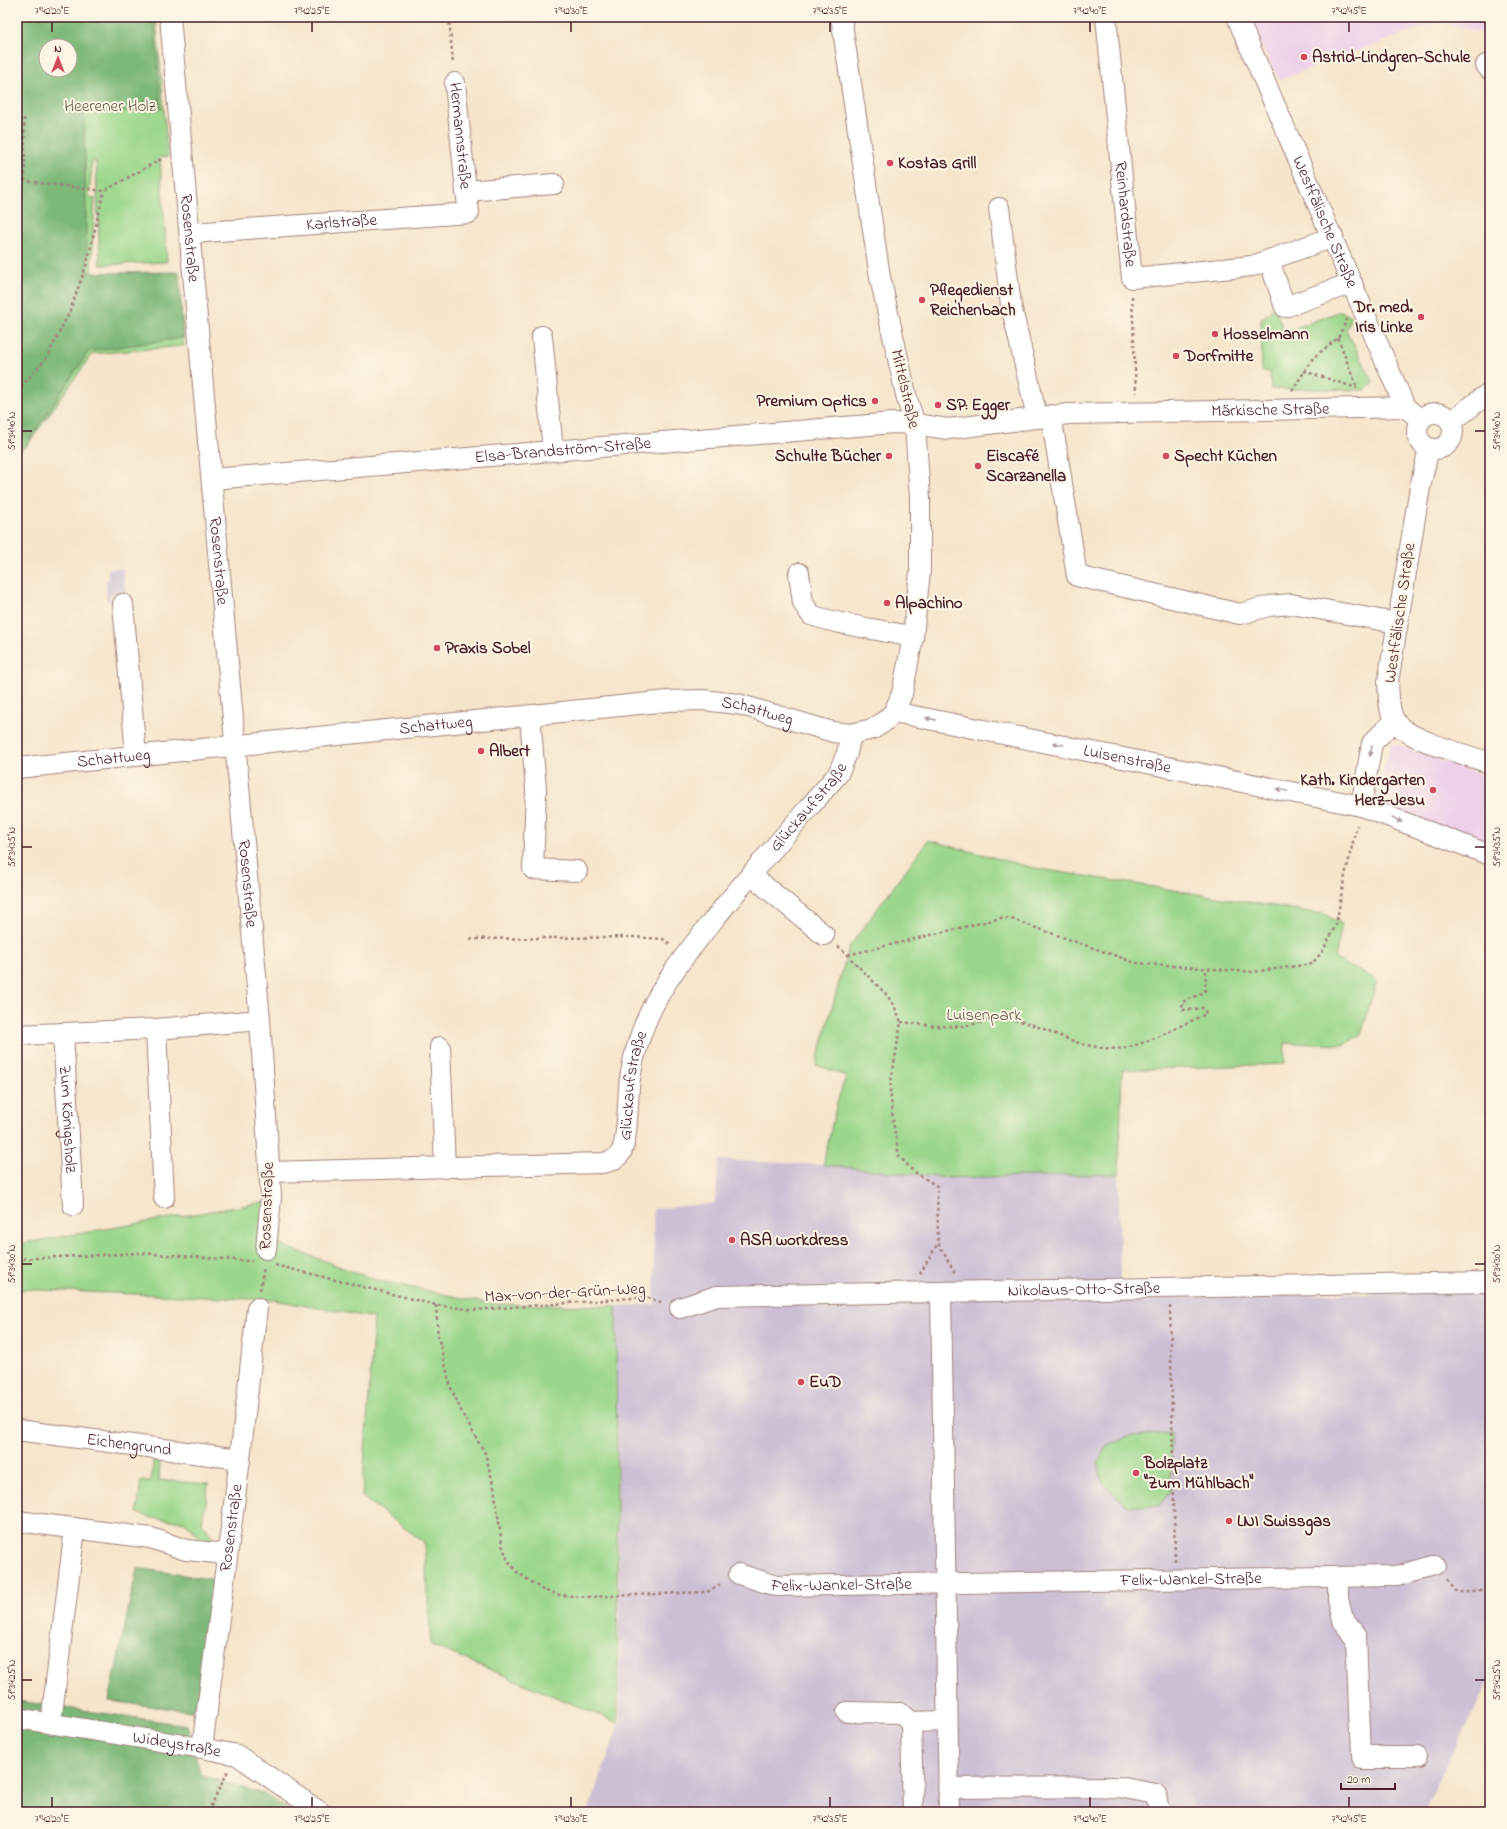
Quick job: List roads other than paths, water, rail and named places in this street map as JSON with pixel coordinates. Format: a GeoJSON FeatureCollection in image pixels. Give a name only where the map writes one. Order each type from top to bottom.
{"type":"FeatureCollection","features":[{"type":"Feature","properties":{"kind":"street","name":"Rosenstraße"},"geometry":{"type":"LineString","coordinates":[[170,17],[191,233],[260,1020],[271,1197],[265,1256]]}},
{"type":"Feature","properties":{"kind":"street","name":"Mittelstraße"},"geometry":{"type":"LineString","coordinates":[[841,17],[880,277],[907,399],[915,424],[920,498],[920,571],[912,637],[902,694],[894,712],[884,722],[872,729],[850,734]]}},
{"type":"Feature","properties":{"kind":"street","name":"Reinhardstraße"},"geometry":{"type":"LineString","coordinates":[[1106,17],[1132,284],[1252,266],[1333,238]]}},
{"type":"Feature","properties":{"kind":"street","name":"Westfälische Straße"},"geometry":{"type":"LineString","coordinates":[[1237,17],[1405,406],[1421,420]]}},
{"type":"Feature","properties":{"kind":"street","name":"Hermannstraße"},"geometry":{"type":"LineString","coordinates":[[455,83],[466,191],[554,184]]}},
{"type":"Feature","properties":{"kind":"street","name":"Karlstraße"},"geometry":{"type":"LineString","coordinates":[[191,233],[469,214],[466,191]]}},
{"type":"Feature","properties":{"kind":"street"},"geometry":{"type":"LineString","coordinates":[[999,208],[1011,305],[1044,416],[1077,576],[1240,614],[1269,606],[1291,604],[1397,623]]}},
{"type":"Feature","properties":{"kind":"street"},"geometry":{"type":"LineString","coordinates":[[1269,260],[1285,307],[1352,283]]}},
{"type":"Feature","properties":{"kind":"street"},"geometry":{"type":"LineString","coordinates":[[542,336],[553,452]]}},
{"type":"Feature","properties":{"kind":"street"},"geometry":{"type":"LineString","coordinates":[[1451,422],[1490,392]]}},
{"type":"Feature","properties":{"kind":"street","name":"Märkische Straße"},"geometry":{"type":"LineString","coordinates":[[915,424],[948,429],[1044,416],[1136,412],[1292,410],[1405,406]]}},
{"type":"Feature","properties":{"kind":"street"},"geometry":{"type":"LineString","coordinates":[[1433,413],[1440,414],[1451,422],[1453,436],[1450,443],[1444,448],[1436,450],[1429,448],[1419,439],[1417,433],[1421,420],[1433,413]]}},
{"type":"Feature","properties":{"kind":"street","name":"Elsa-Brandström-Straße"},"geometry":{"type":"LineString","coordinates":[[212,479],[893,423],[915,424]]}},
{"type":"Feature","properties":{"kind":"street","name":"Westfälische Straße"},"geometry":{"type":"LineString","coordinates":[[1394,721],[1390,704],[1388,682],[1420,487],[1429,448]]}},
{"type":"Feature","properties":{"kind":"street"},"geometry":{"type":"LineString","coordinates":[[799,574],[803,603],[810,615],[838,623],[875,628],[912,637]]}},
{"type":"Feature","properties":{"kind":"street"},"geometry":{"type":"LineString","coordinates":[[123,604],[136,756]]}},
{"type":"Feature","properties":{"kind":"street","name":"Schattweg"},"geometry":{"type":"LineString","coordinates":[[17,768],[668,701],[703,700],[738,704],[833,732],[850,734]]}},
{"type":"Feature","properties":{"kind":"street","name":"Luisenstraße"},"geometry":{"type":"LineString","coordinates":[[894,712],[1361,806],[1490,855]]}},
{"type":"Feature","properties":{"kind":"street"},"geometry":{"type":"LineString","coordinates":[[522,870],[527,787],[526,716]]}},
{"type":"Feature","properties":{"kind":"street"},"geometry":{"type":"LineString","coordinates":[[526,716],[536,789],[533,869],[576,871]]}},
{"type":"Feature","properties":{"kind":"street"},"geometry":{"type":"LineString","coordinates":[[1361,806],[1372,743],[1394,721],[1408,733],[1490,763]]}},
{"type":"Feature","properties":{"kind":"street","name":"Glückaufstraße"},"geometry":{"type":"LineString","coordinates":[[270,1172],[602,1163],[616,1158],[620,1154],[625,1138],[630,1080],[636,1050],[646,1022],[657,998],[685,954],[838,774],[847,753],[850,734]]}},
{"type":"Feature","properties":{"kind":"street"},"geometry":{"type":"LineString","coordinates":[[751,875],[824,935]]}},
{"type":"Feature","properties":{"kind":"street"},"geometry":{"type":"LineString","coordinates":[[17,1035],[156,1029],[260,1020]]}},
{"type":"Feature","properties":{"kind":"street"},"geometry":{"type":"LineString","coordinates":[[156,1029],[164,1198]]}},
{"type":"Feature","properties":{"kind":"street","name":"Zum Königsholz"},"geometry":{"type":"LineString","coordinates":[[62,1033],[73,1205]]}},
{"type":"Feature","properties":{"kind":"street"},"geometry":{"type":"LineString","coordinates":[[440,1047],[445,1168]]}},
{"type":"Feature","properties":{"kind":"street","name":"Nikolaus-Otto-Straße"},"geometry":{"type":"LineString","coordinates":[[680,1308],[717,1296],[1490,1282]]}},
{"type":"Feature","properties":{"kind":"street"},"geometry":{"type":"LineString","coordinates":[[941,1292],[949,1812]]}},
{"type":"Feature","properties":{"kind":"street","name":"Rosenstraße"},"geometry":{"type":"LineString","coordinates":[[202,1748],[240,1459],[257,1308]]}},
{"type":"Feature","properties":{"kind":"street","name":"Eichengrund"},"geometry":{"type":"LineString","coordinates":[[17,1430],[240,1459]]}},
{"type":"Feature","properties":{"kind":"street"},"geometry":{"type":"LineString","coordinates":[[17,1521],[151,1538],[186,1550],[227,1554]]}},
{"type":"Feature","properties":{"kind":"street"},"geometry":{"type":"LineString","coordinates":[[51,1722],[75,1528]]}},
{"type":"Feature","properties":{"kind":"street","name":"Felix-Wankel-Straße"},"geometry":{"type":"LineString","coordinates":[[739,1574],[776,1586],[1396,1576],[1435,1566]]}},
{"type":"Feature","properties":{"kind":"street"},"geometry":{"type":"LineString","coordinates":[[1338,1577],[1338,1599],[1344,1623],[1356,1638],[1361,1757],[1418,1757]]}},
{"type":"Feature","properties":{"kind":"street"},"geometry":{"type":"LineString","coordinates":[[847,1712],[901,1713],[911,1722],[947,1721]]}},
{"type":"Feature","properties":{"kind":"street","name":"Wideystraße"},"geometry":{"type":"LineString","coordinates":[[17,1718],[51,1722],[237,1755],[320,1812]]}},
{"type":"Feature","properties":{"kind":"street"},"geometry":{"type":"LineString","coordinates":[[911,1722],[913,1812]]}},
{"type":"Feature","properties":{"kind":"street"},"geometry":{"type":"LineString","coordinates":[[948,1788],[1119,1787],[1158,1803]]}},
{"type":"Feature","properties":{"kind":"place","name":"Astrid-Lindgren-Schule"},"geometry":{"type":"Point","coordinates":[1304,57]}},
{"type":"Feature","properties":{"kind":"place","name":"Kostas Grill"},"geometry":{"type":"Point","coordinates":[890,163]}},
{"type":"Feature","properties":{"kind":"place","name":"Pflegedienst Reichenbach"},"geometry":{"type":"Point","coordinates":[922,300]}},
{"type":"Feature","properties":{"kind":"place","name":"Dr. med. Iris Linke"},"geometry":{"type":"Point","coordinates":[1421,317]}},
{"type":"Feature","properties":{"kind":"place","name":"Hosselmann"},"geometry":{"type":"Point","coordinates":[1215,334]}},
{"type":"Feature","properties":{"kind":"place","name":"Dorfmitte"},"geometry":{"type":"Point","coordinates":[1176,356]}},
{"type":"Feature","properties":{"kind":"place","name":"Premium Optics"},"geometry":{"type":"Point","coordinates":[875,401]}},
{"type":"Feature","properties":{"kind":"place","name":"SP: Egger"},"geometry":{"type":"Point","coordinates":[938,405]}},
{"type":"Feature","properties":{"kind":"place","name":"Schulte Bücher"},"geometry":{"type":"Point","coordinates":[889,456]}},
{"type":"Feature","properties":{"kind":"place","name":"Specht Küchen"},"geometry":{"type":"Point","coordinates":[1166,456]}},
{"type":"Feature","properties":{"kind":"place","name":"Eiscafé Scarzanella"},"geometry":{"type":"Point","coordinates":[978,466]}},
{"type":"Feature","properties":{"kind":"place","name":"Alpachino"},"geometry":{"type":"Point","coordinates":[887,603]}},
{"type":"Feature","properties":{"kind":"place","name":"Praxis Sobel"},"geometry":{"type":"Point","coordinates":[437,648]}},
{"type":"Feature","properties":{"kind":"place","name":"Albert"},"geometry":{"type":"Point","coordinates":[481,751]}},
{"type":"Feature","properties":{"kind":"place","name":"Kath. Kindergarten Herz-Jesu"},"geometry":{"type":"Point","coordinates":[1433,790]}},
{"type":"Feature","properties":{"kind":"place","name":"ASA workdress"},"geometry":{"type":"Point","coordinates":[732,1240]}},
{"type":"Feature","properties":{"kind":"place","name":"EuD"},"geometry":{"type":"Point","coordinates":[801,1382]}},
{"type":"Feature","properties":{"kind":"place","name":"Bolzplatz \"Zum Mühlbach\""},"geometry":{"type":"Point","coordinates":[1136,1473]}},
{"type":"Feature","properties":{"kind":"place","name":"LNI Swissgas"},"geometry":{"type":"Point","coordinates":[1229,1521]}},
{"type":"Feature","properties":{"kind":"park label","name":"Heerener Holz"},"geometry":{"type":"Point","coordinates":[110,106]}},
{"type":"Feature","properties":{"kind":"park label","name":"Luisenpark"},"geometry":{"type":"Point","coordinates":[984,1015]}}]}
